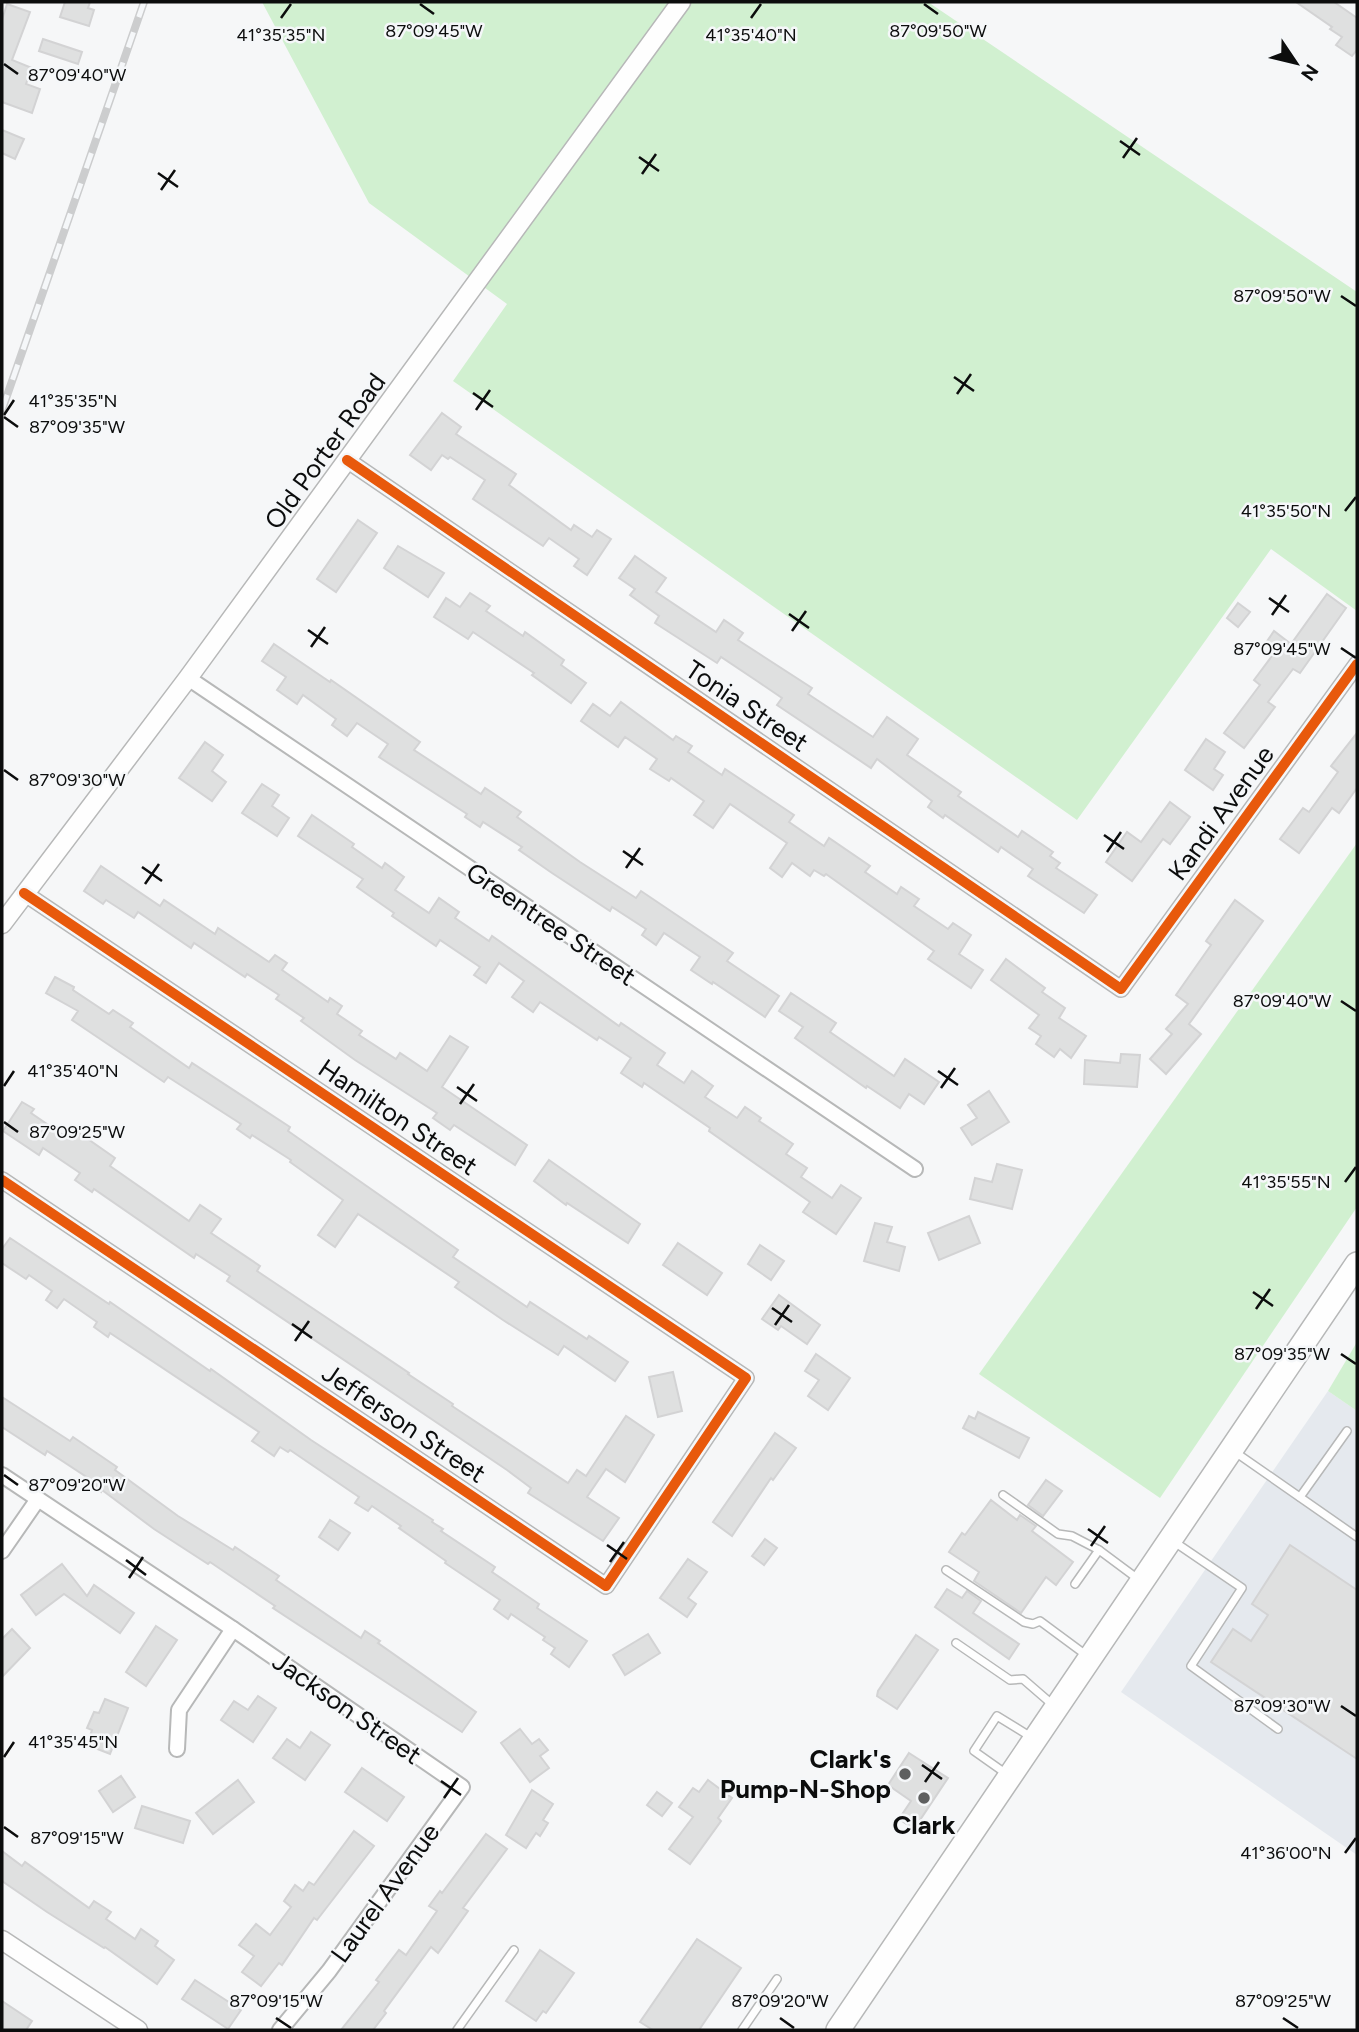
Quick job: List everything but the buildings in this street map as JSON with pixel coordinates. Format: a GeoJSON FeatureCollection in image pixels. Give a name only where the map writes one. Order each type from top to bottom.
{"type":"FeatureCollection","features":[{"type":"Feature","properties":{"kind":"main road"},"geometry":{"type":"LineString","coordinates":[[838,2030],[1357,1264]]}},
{"type":"Feature","properties":{"kind":"street","name":"Old Porter Road"},"geometry":{"type":"LineString","coordinates":[[2,924],[188,678],[681,2]]}},
{"type":"Feature","properties":{"kind":"street","name":"Tonia Street"},"geometry":{"type":"LineString","coordinates":[[347,460],[1121,989]]}},
{"type":"Feature","properties":{"kind":"street","name":"Kandi Avenue"},"geometry":{"type":"LineString","coordinates":[[1121,989],[1357,664]]}},
{"type":"Feature","properties":{"kind":"street","name":"Greentree Street"},"geometry":{"type":"LineString","coordinates":[[188,678],[915,1169]]}},
{"type":"Feature","properties":{"kind":"street","name":"Hamilton Street"},"geometry":{"type":"LineString","coordinates":[[24,893],[746,1378],[606,1586]]}},
{"type":"Feature","properties":{"kind":"street","name":"Jefferson Street"},"geometry":{"type":"LineString","coordinates":[[2,1180],[606,1586]]}},
{"type":"Feature","properties":{"kind":"street","name":"Jackson Street"},"geometry":{"type":"LineString","coordinates":[[2,1475],[233,1629],[462,1787]]}},
{"type":"Feature","properties":{"kind":"street"},"geometry":{"type":"LineString","coordinates":[[2,1551],[38,1499]]}},
{"type":"Feature","properties":{"kind":"street"},"geometry":{"type":"LineString","coordinates":[[177,1749],[179,1710],[233,1629]]}},
{"type":"Feature","properties":{"kind":"street","name":"Laurel Avenue"},"geometry":{"type":"LineString","coordinates":[[279,2030],[329,1970],[462,1787]]}},
{"type":"Feature","properties":{"kind":"street"},"geometry":{"type":"LineString","coordinates":[[2,1940],[138,2030]]}},
{"type":"Feature","properties":{"kind":"lane"},"geometry":{"type":"LineString","coordinates":[[1300,1497],[1347,1431]]}},
{"type":"Feature","properties":{"kind":"lane"},"geometry":{"type":"LineString","coordinates":[[1231,1449],[1357,1537]]}},
{"type":"Feature","properties":{"kind":"lane"},"geometry":{"type":"LineString","coordinates":[[1003,1495],[1058,1534],[1072,1536],[1099,1550],[1141,1581]]}},
{"type":"Feature","properties":{"kind":"lane"},"geometry":{"type":"LineString","coordinates":[[1170,1539],[1242,1588],[1191,1666],[1278,1729]]}},
{"type":"Feature","properties":{"kind":"lane"},"geometry":{"type":"LineString","coordinates":[[1075,1584],[1099,1550]]}},
{"type":"Feature","properties":{"kind":"lane"},"geometry":{"type":"LineString","coordinates":[[946,1570],[1024,1622],[1033,1624],[1040,1621],[1090,1657]]}},
{"type":"Feature","properties":{"kind":"lane"},"geometry":{"type":"LineString","coordinates":[[956,1643],[1010,1680],[1023,1679],[1056,1708]]}},
{"type":"Feature","properties":{"kind":"lane"},"geometry":{"type":"LineString","coordinates":[[1010,1776],[974,1751],[997,1716],[1034,1740]]}},
{"type":"Feature","properties":{"kind":"lane"},"geometry":{"type":"LineString","coordinates":[[457,2030],[514,1950]]}},
{"type":"Feature","properties":{"kind":"lane"},"geometry":{"type":"LineString","coordinates":[[742,2030],[777,1979]]}},
{"type":"Feature","properties":{"kind":"shaded area"},"geometry":{"type":"Polygon","coordinates":[[[1328,1391],[1357,1411],[1357,1855],[1121,1692],[1328,1391]]]}},
{"type":"Feature","properties":{"kind":"green space"},"geometry":{"type":"Polygon","coordinates":[[[262,2],[928,2],[1357,292],[1357,611],[1271,549],[1077,820],[453,381],[507,304],[369,203],[262,2]]]}},
{"type":"Feature","properties":{"kind":"green space"},"geometry":{"type":"Polygon","coordinates":[[[1357,843],[1357,1207],[1160,1498],[979,1374],[1357,843]]]}},
{"type":"Feature","properties":{"kind":"green space"},"geometry":{"type":"Polygon","coordinates":[[[1357,1342],[1357,1411],[1328,1391],[1357,1342]]]}},
{"type":"Feature","properties":{"kind":"railway"},"geometry":{"type":"LineString","coordinates":[[2,410],[144,2]]}},
{"type":"Feature","properties":{"kind":"cycle path"},"geometry":{"type":"LineString","coordinates":[[347,460],[1121,989],[1357,664]]}},
{"type":"Feature","properties":{"kind":"cycle path"},"geometry":{"type":"LineString","coordinates":[[2,1180],[606,1586],[746,1378],[24,893]]}},
{"type":"Feature","properties":{"kind":"place","name":"Clark's Pump-N-Shop"},"geometry":{"type":"Point","coordinates":[905,1774]}},
{"type":"Feature","properties":{"kind":"place","name":"Clark"},"geometry":{"type":"Point","coordinates":[924,1798]}}]}
